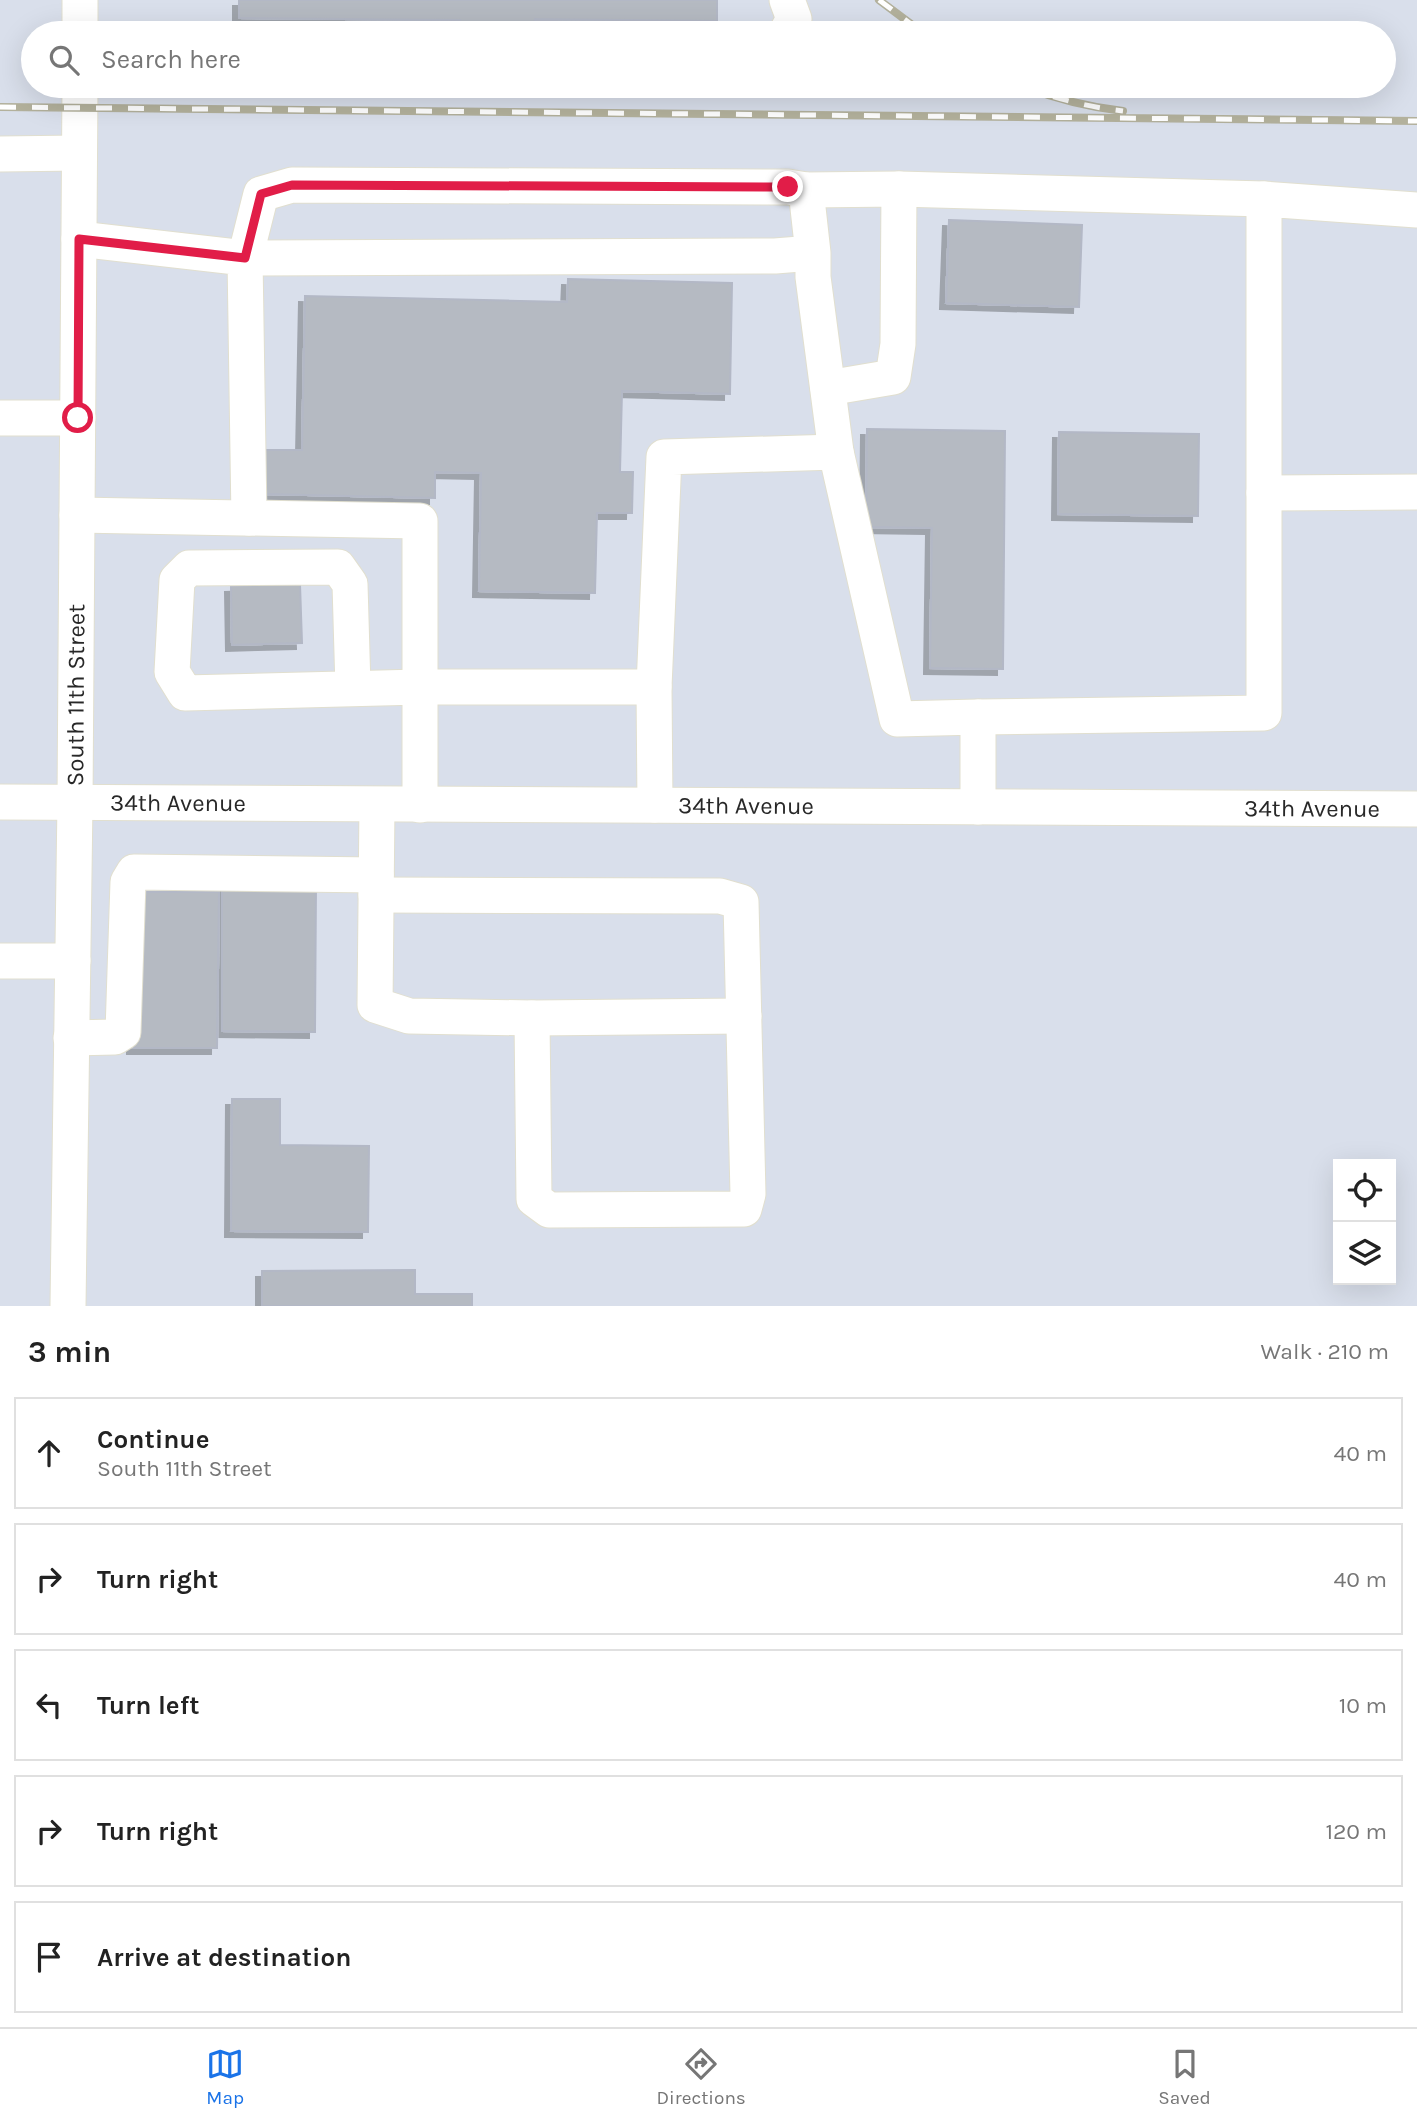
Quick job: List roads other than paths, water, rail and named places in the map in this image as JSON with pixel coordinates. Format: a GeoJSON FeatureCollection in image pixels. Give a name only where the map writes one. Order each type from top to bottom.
{"type":"FeatureCollection","features":[{"type":"Feature","properties":{"kind":"street"},"geometry":{"type":"LineString","coordinates":[[80,0],[80,21]]}},
{"type":"Feature","properties":{"kind":"street"},"geometry":{"type":"LineString","coordinates":[[787,0],[793,21]]}},
{"type":"Feature","properties":{"kind":"street","name":"South 11th Street"},"geometry":{"type":"LineString","coordinates":[[68,1306],[80,98]]}},
{"type":"Feature","properties":{"kind":"street"},"geometry":{"type":"LineString","coordinates":[[0,154],[79,152]]}},
{"type":"Feature","properties":{"kind":"street"},"geometry":{"type":"LineString","coordinates":[[249,518],[245,258],[261,194],[292,185],[899,189],[1264,199],[1417,210]]}},
{"type":"Feature","properties":{"kind":"street"},"geometry":{"type":"LineString","coordinates":[[828,388],[893,377],[898,344],[899,189]]}},
{"type":"Feature","properties":{"kind":"street"},"geometry":{"type":"LineString","coordinates":[[806,190],[813,277],[836,452],[897,719],[1264,713],[1264,199]]}},
{"type":"Feature","properties":{"kind":"street"},"geometry":{"type":"LineString","coordinates":[[79,239],[245,258],[775,256],[813,253]]}},
{"type":"Feature","properties":{"kind":"street"},"geometry":{"type":"LineString","coordinates":[[0,418],[78,418]]}},
{"type":"Feature","properties":{"kind":"street"},"geometry":{"type":"LineString","coordinates":[[654,805],[654,687],[664,457],[836,452]]}},
{"type":"Feature","properties":{"kind":"street"},"geometry":{"type":"LineString","coordinates":[[1264,493],[1417,492]]}},
{"type":"Feature","properties":{"kind":"street"},"geometry":{"type":"LineString","coordinates":[[77,516],[420,520],[420,805]]}},
{"type":"Feature","properties":{"kind":"street"},"geometry":{"type":"LineString","coordinates":[[353,688],[350,583],[338,567],[189,568],[177,580],[172,672],[185,693],[420,687],[654,687]]}},
{"type":"Feature","properties":{"kind":"street"},"geometry":{"type":"LineString","coordinates":[[978,717],[978,807]]}},
{"type":"Feature","properties":{"kind":"street","name":"34th Avenue"},"geometry":{"type":"LineString","coordinates":[[0,802],[1417,809]]}},
{"type":"Feature","properties":{"kind":"street"},"geometry":{"type":"LineString","coordinates":[[377,805],[375,1005],[409,1016],[744,1016]]}},
{"type":"Feature","properties":{"kind":"street"},"geometry":{"type":"LineString","coordinates":[[71,1038],[115,1037],[123,1032],[128,883],[134,872],[376,885],[720,896],[741,902],[748,1194],[744,1209],[549,1210],[534,1199],[532,1018]]}},
{"type":"Feature","properties":{"kind":"street"},"geometry":{"type":"LineString","coordinates":[[0,961],[126,947]]}},
{"type":"Feature","properties":{"kind":"railway"},"geometry":{"type":"LineString","coordinates":[[879,0],[907,21]]}},
{"type":"Feature","properties":{"kind":"railway"},"geometry":{"type":"LineString","coordinates":[[1058,98],[1123,111]]}},
{"type":"Feature","properties":{"kind":"railway"},"geometry":{"type":"LineString","coordinates":[[0,107],[1417,121]]}}]}
